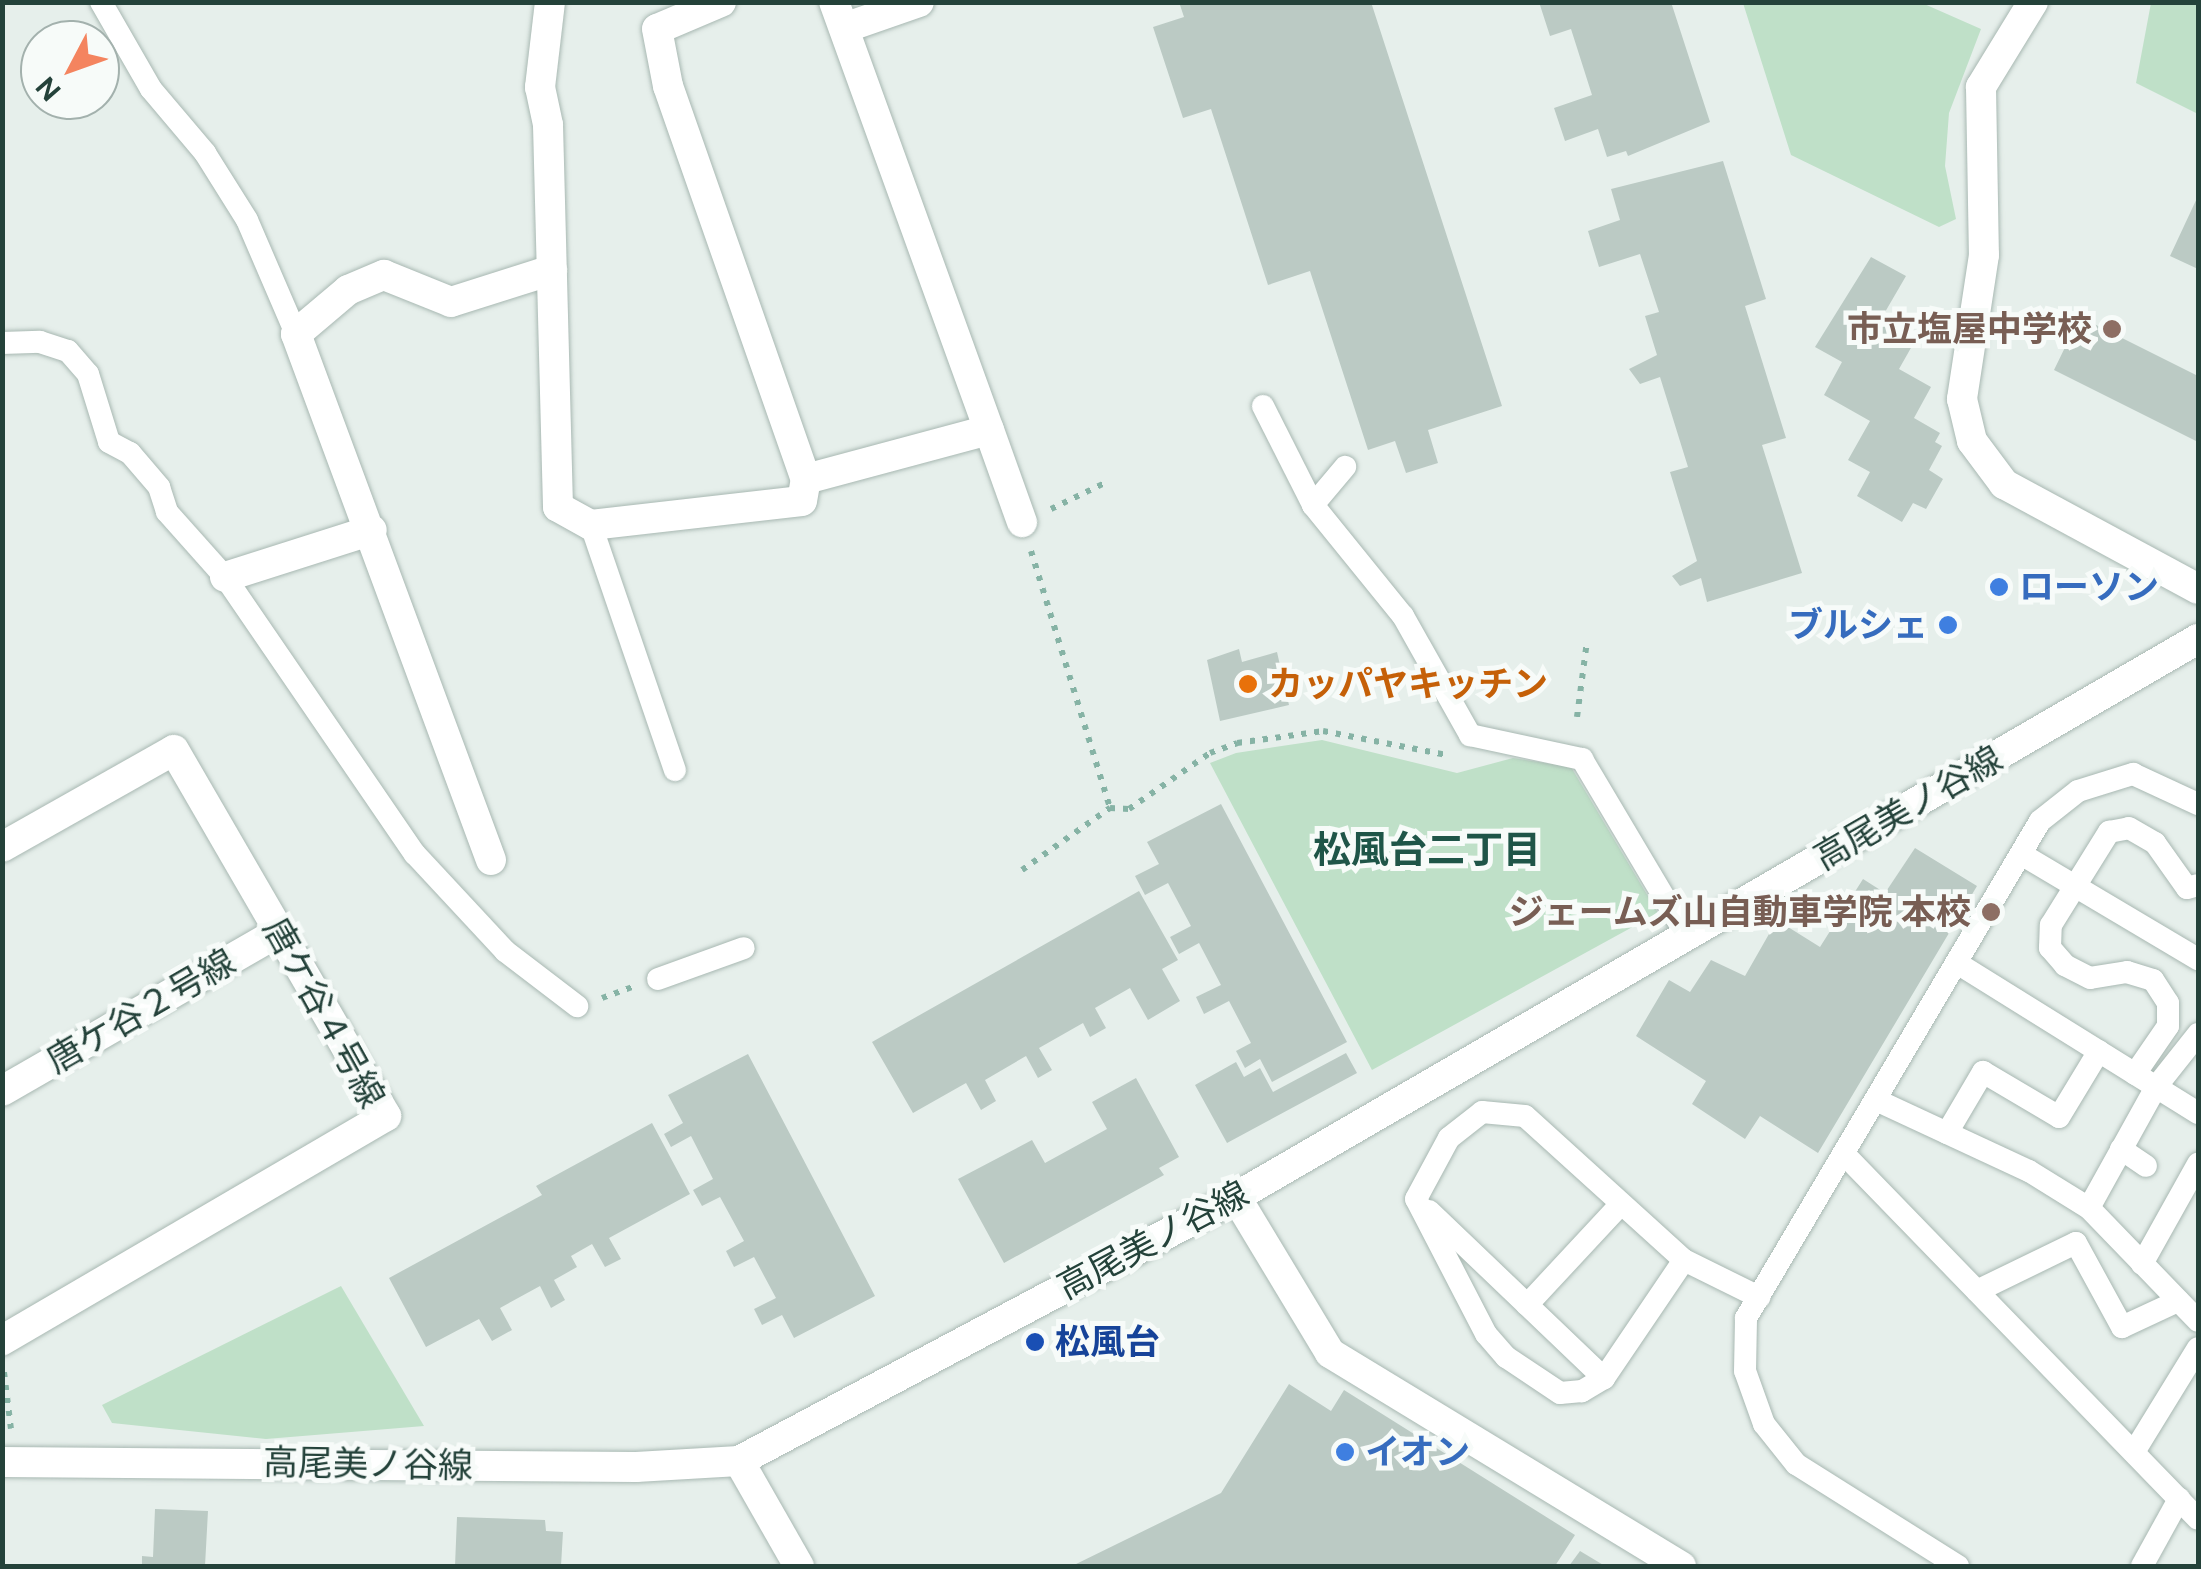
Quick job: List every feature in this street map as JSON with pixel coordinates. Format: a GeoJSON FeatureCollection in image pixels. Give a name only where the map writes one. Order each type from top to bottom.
{"type":"FeatureCollection","features":[{"type":"Feature","properties":{"kind":"street"},"geometry":{"type":"LineString","coordinates":[[550,2],[540,87],[548,125],[558,507],[590,524],[802,501],[806,479],[668,86],[657,29],[720,2]]}},
{"type":"Feature","properties":{"kind":"street"},"geometry":{"type":"LineString","coordinates":[[919,2],[841,14],[1022,522]]}},
{"type":"Feature","properties":{"kind":"street"},"geometry":{"type":"LineString","coordinates":[[2033,2],[1981,87],[1984,256],[1962,399],[1972,441],[2004,484],[2198,589]]}},
{"type":"Feature","properties":{"kind":"street"},"geometry":{"type":"LineString","coordinates":[[491,860],[372,530],[296,334],[348,290],[384,275],[451,302],[552,270]]}},
{"type":"Feature","properties":{"kind":"street"},"geometry":{"type":"LineString","coordinates":[[806,479],[989,430]]}},
{"type":"Feature","properties":{"kind":"street"},"geometry":{"type":"LineString","coordinates":[[224,577],[372,530]]}},
{"type":"Feature","properties":{"kind":"street","name":"高尾美ノ谷線"},"geometry":{"type":"LineString","coordinates":[[8,1462],[636,1467],[739,1461],[1236,1197],[2198,639]]}},
{"type":"Feature","properties":{"kind":"street","name":"唐ケ谷４号線"},"geometry":{"type":"LineString","coordinates":[[2,847],[174,750],[386,1116],[2,1340]]}},
{"type":"Feature","properties":{"kind":"street","name":"唐ケ谷２号線"},"geometry":{"type":"LineString","coordinates":[[2,1091],[280,932]]}},
{"type":"Feature","properties":{"kind":"street"},"geometry":{"type":"LineString","coordinates":[[1236,1197],[1330,1354],[1681,1566]]}},
{"type":"Feature","properties":{"kind":"street"},"geometry":{"type":"LineString","coordinates":[[739,1461],[798,1566]]}},
{"type":"Feature","properties":{"kind":"lane"},"geometry":{"type":"LineString","coordinates":[[102,2],[151,88],[205,153],[246,220],[296,334]]}},
{"type":"Feature","properties":{"kind":"lane"},"geometry":{"type":"LineString","coordinates":[[2,343],[40,342],[68,351],[98,391],[98,421],[109,442],[142,464],[166,512],[224,577],[415,854],[505,950],[577,1006]]}},
{"type":"Feature","properties":{"kind":"lane"},"geometry":{"type":"LineString","coordinates":[[1263,406],[1312,505],[1403,616],[1470,734],[1582,759],[1687,936]]}},
{"type":"Feature","properties":{"kind":"lane"},"geometry":{"type":"LineString","coordinates":[[1312,505],[1346,467]]}},
{"type":"Feature","properties":{"kind":"lane"},"geometry":{"type":"LineString","coordinates":[[590,524],[675,770]]}},
{"type":"Feature","properties":{"kind":"lane"},"geometry":{"type":"LineString","coordinates":[[1958,1566],[1796,1464],[1764,1424],[1745,1371],[1746,1318],[2040,820],[2078,792],[2132,774],[2198,804]]}},
{"type":"Feature","properties":{"kind":"lane"},"geometry":{"type":"LineString","coordinates":[[2135,1074],[2168,1026],[2168,1003],[2153,980],[2127,972],[2090,978],[2050,948],[2051,925],[2071,884],[2109,832],[2129,828],[2155,843],[2187,888],[2198,885]]}},
{"type":"Feature","properties":{"kind":"lane"},"geometry":{"type":"LineString","coordinates":[[2021,854],[2198,960]]}},
{"type":"Feature","properties":{"kind":"lane"},"geometry":{"type":"LineString","coordinates":[[658,979],[744,948]]}},
{"type":"Feature","properties":{"kind":"lane"},"geometry":{"type":"LineString","coordinates":[[1956,963],[2198,1113]]}},
{"type":"Feature","properties":{"kind":"lane"},"geometry":{"type":"LineString","coordinates":[[2089,1208],[2156,1087],[2198,1034]]}},
{"type":"Feature","properties":{"kind":"lane"},"geometry":{"type":"LineString","coordinates":[[1947,1133],[1983,1072],[2059,1117],[2099,1052]]}},
{"type":"Feature","properties":{"kind":"lane"},"geometry":{"type":"LineString","coordinates":[[1876,1100],[2089,1208],[2198,1322]]}},
{"type":"Feature","properties":{"kind":"lane"},"geometry":{"type":"LineString","coordinates":[[1416,1199],[1449,1138],[1482,1112],[1525,1116],[1684,1260],[1758,1297]]}},
{"type":"Feature","properties":{"kind":"lane"},"geometry":{"type":"LineString","coordinates":[[2122,1149],[2146,1166]]}},
{"type":"Feature","properties":{"kind":"lane"},"geometry":{"type":"LineString","coordinates":[[1844,1154],[2198,1519]]}},
{"type":"Feature","properties":{"kind":"lane"},"geometry":{"type":"LineString","coordinates":[[2142,1264],[2189,1203],[2198,1164]]}},
{"type":"Feature","properties":{"kind":"lane"},"geometry":{"type":"LineString","coordinates":[[1416,1199],[1486,1334],[1506,1357],[1560,1393],[1582,1390],[1604,1378],[1684,1260]]}},
{"type":"Feature","properties":{"kind":"lane"},"geometry":{"type":"LineString","coordinates":[[1416,1199],[1604,1378]]}},
{"type":"Feature","properties":{"kind":"lane"},"geometry":{"type":"LineString","coordinates":[[1527,1305],[1622,1204]]}},
{"type":"Feature","properties":{"kind":"lane"},"geometry":{"type":"LineString","coordinates":[[1977,1290],[2076,1243],[2122,1327],[2178,1301]]}},
{"type":"Feature","properties":{"kind":"lane"},"geometry":{"type":"LineString","coordinates":[[2134,1452],[2198,1348]]}},
{"type":"Feature","properties":{"kind":"lane"},"geometry":{"type":"LineString","coordinates":[[2142,1566],[2179,1500]]}},
{"type":"Feature","properties":{"kind":"path"},"geometry":{"type":"LineString","coordinates":[[1109,481],[1022,522],[1110,808]]}},
{"type":"Feature","properties":{"kind":"path"},"geometry":{"type":"LineString","coordinates":[[1577,717],[1587,641]]}},
{"type":"Feature","properties":{"kind":"path"},"geometry":{"type":"LineString","coordinates":[[1022,870],[1110,808],[1130,809],[1210,753],[1237,743],[1323,731],[1451,755]]}},
{"type":"Feature","properties":{"kind":"path"},"geometry":{"type":"LineString","coordinates":[[577,1006],[658,979]]}},
{"type":"Feature","properties":{"kind":"path"},"geometry":{"type":"LineString","coordinates":[[2,1360],[8,1462]]}},
{"type":"Feature","properties":{"kind":"green space"},"geometry":{"type":"Polygon","coordinates":[[[1743,3],[1922,3],[1981,29],[1949,113],[1945,166],[1956,219],[1939,227],[1791,155],[1743,3]]]}},
{"type":"Feature","properties":{"kind":"green space"},"geometry":{"type":"Polygon","coordinates":[[[2151,3],[2198,3],[2198,114],[2136,83],[2151,3]]]}},
{"type":"Feature","properties":{"kind":"green space"},"geometry":{"type":"Polygon","coordinates":[[[1322,740],[1457,773],[1513,758],[1571,767],[1658,913],[1372,1070],[1210,763],[1236,753],[1322,740]]]}},
{"type":"Feature","properties":{"kind":"green space"},"geometry":{"type":"Polygon","coordinates":[[[341,1286],[424,1426],[266,1439],[112,1423],[102,1405],[341,1286]]]}},
{"type":"Feature","properties":{"kind":"building"},"geometry":{"type":"Polygon","coordinates":[[[1179,2],[1371,2],[1502,406],[1428,430],[1438,463],[1406,473],[1395,441],[1368,450],[1310,271],[1268,285],[1211,109],[1183,118],[1153,27],[1184,17],[1179,2]]]}},
{"type":"Feature","properties":{"kind":"building"},"geometry":{"type":"Polygon","coordinates":[[[1539,2],[1671,2],[1710,122],[1628,156],[1626,151],[1607,157],[1598,129],[1565,141],[1554,108],[1592,95],[1571,29],[1550,36],[1539,2]]]}},
{"type":"Feature","properties":{"kind":"building"},"geometry":{"type":"Polygon","coordinates":[[[1723,161],[1766,299],[1745,306],[1786,438],[1762,445],[1802,573],[1707,602],[1701,578],[1680,586],[1672,576],[1697,561],[1670,472],[1688,467],[1660,377],[1640,384],[1629,369],[1657,355],[1645,316],[1659,312],[1640,254],[1599,267],[1588,231],[1620,220],[1611,189],[1723,161]]]}},
{"type":"Feature","properties":{"kind":"building"},"geometry":{"type":"Polygon","coordinates":[[[2198,196],[2198,269],[2170,256],[2198,196]]]}},
{"type":"Feature","properties":{"kind":"building"},"geometry":{"type":"Polygon","coordinates":[[[1871,257],[1906,276],[1881,319],[1916,339],[1899,369],[1931,387],[1914,418],[1940,433],[1935,442],[1942,446],[1929,470],[1943,479],[1926,509],[1913,503],[1902,522],[1857,496],[1870,472],[1848,460],[1870,421],[1824,395],[1842,362],[1815,347],[1871,257]]]}},
{"type":"Feature","properties":{"kind":"building"},"geometry":{"type":"Polygon","coordinates":[[[2094,324],[2198,376],[2198,442],[2054,370],[2072,333],[2087,340],[2094,324]]]}},
{"type":"Feature","properties":{"kind":"building","name":"カッパヤキッチン"},"geometry":{"type":"Polygon","coordinates":[[[1239,649],[1242,662],[1277,652],[1289,705],[1220,721],[1207,660],[1239,649]]]}},
{"type":"Feature","properties":{"kind":"building"},"geometry":{"type":"Polygon","coordinates":[[[1221,804],[1347,1042],[1272,1082],[1260,1059],[1245,1068],[1236,1051],[1251,1043],[1229,1001],[1204,1014],[1196,997],[1221,985],[1199,943],[1179,954],[1170,937],[1191,926],[1168,883],[1145,895],[1135,876],[1159,864],[1147,842],[1221,804]]]}},
{"type":"Feature","properties":{"kind":"building"},"geometry":{"type":"Polygon","coordinates":[[[1915,848],[1977,886],[1818,1153],[1760,1116],[1745,1139],[1692,1104],[1706,1081],[1636,1036],[1669,980],[1690,992],[1711,960],[1745,976],[1777,920],[1820,947],[1863,879],[1885,893],[1915,848]]]}},
{"type":"Feature","properties":{"kind":"building"},"geometry":{"type":"Polygon","coordinates":[[[1139,891],[1178,960],[1162,969],[1180,1001],[1148,1020],[1130,988],[1095,1008],[1106,1028],[1090,1037],[1083,1023],[1039,1048],[1052,1070],[1038,1078],[1026,1056],[985,1080],[996,1101],[981,1110],[966,1083],[913,1113],[872,1042],[1139,891]]]}},
{"type":"Feature","properties":{"kind":"building"},"geometry":{"type":"Polygon","coordinates":[[[1346,1053],[1357,1073],[1227,1143],[1195,1085],[1236,1062],[1244,1077],[1260,1068],[1273,1092],[1346,1053]]]}},
{"type":"Feature","properties":{"kind":"building"},"geometry":{"type":"Polygon","coordinates":[[[748,1054],[875,1296],[794,1338],[782,1315],[762,1325],[754,1309],[776,1298],[754,1257],[734,1267],[726,1251],[744,1241],[720,1197],[702,1206],[693,1190],[713,1179],[691,1136],[671,1147],[664,1134],[683,1123],[668,1095],[748,1054]]]}},
{"type":"Feature","properties":{"kind":"building"},"geometry":{"type":"Polygon","coordinates":[[[1136,1078],[1179,1157],[1159,1168],[1164,1175],[1004,1263],[958,1179],[1032,1140],[1045,1163],[1107,1129],[1092,1102],[1136,1078]]]}},
{"type":"Feature","properties":{"kind":"building"},"geometry":{"type":"Polygon","coordinates":[[[652,1123],[690,1194],[609,1238],[621,1259],[605,1267],[592,1244],[571,1256],[577,1267],[554,1280],[565,1300],[551,1308],[540,1286],[500,1308],[512,1330],[492,1341],[479,1319],[426,1347],[389,1278],[542,1195],[536,1186],[652,1123]]]}},
{"type":"Feature","properties":{"kind":"building","name":"イオン"},"geometry":{"type":"Polygon","coordinates":[[[1289,1384],[1331,1411],[1344,1390],[1575,1535],[1555,1566],[1072,1566],[1221,1493],[1289,1384]]]}},
{"type":"Feature","properties":{"kind":"building"},"geometry":{"type":"Polygon","coordinates":[[[155,1509],[208,1511],[205,1566],[142,1566],[142,1556],[153,1557],[155,1509]]]}},
{"type":"Feature","properties":{"kind":"building"},"geometry":{"type":"Polygon","coordinates":[[[457,1517],[545,1520],[546,1531],[563,1532],[561,1566],[455,1566],[457,1517]]]}},
{"type":"Feature","properties":{"kind":"building"},"geometry":{"type":"Polygon","coordinates":[[[1580,1551],[1605,1566],[1569,1566],[1580,1551]]]}},
{"type":"Feature","properties":{"kind":"place","name":"市立塩屋中学校"},"geometry":{"type":"Point","coordinates":[2112,329]}},
{"type":"Feature","properties":{"kind":"place","name":"ローソン"},"geometry":{"type":"Point","coordinates":[1999,587]}},
{"type":"Feature","properties":{"kind":"place","name":"ブルシェ"},"geometry":{"type":"Point","coordinates":[1948,625]}},
{"type":"Feature","properties":{"kind":"place","name":"カッパヤキッチン"},"geometry":{"type":"Point","coordinates":[1248,684]}},
{"type":"Feature","properties":{"kind":"place","name":"ジェームズ山自動車学院 本校"},"geometry":{"type":"Point","coordinates":[1991,912]}},
{"type":"Feature","properties":{"kind":"place","name":"松風台"},"geometry":{"type":"Point","coordinates":[1035,1342]}},
{"type":"Feature","properties":{"kind":"place","name":"イオン"},"geometry":{"type":"Point","coordinates":[1345,1452]}},
{"type":"Feature","properties":{"kind":"district","name":"松風台二丁目"},"geometry":{"type":"Point","coordinates":[1427,851]}}]}
